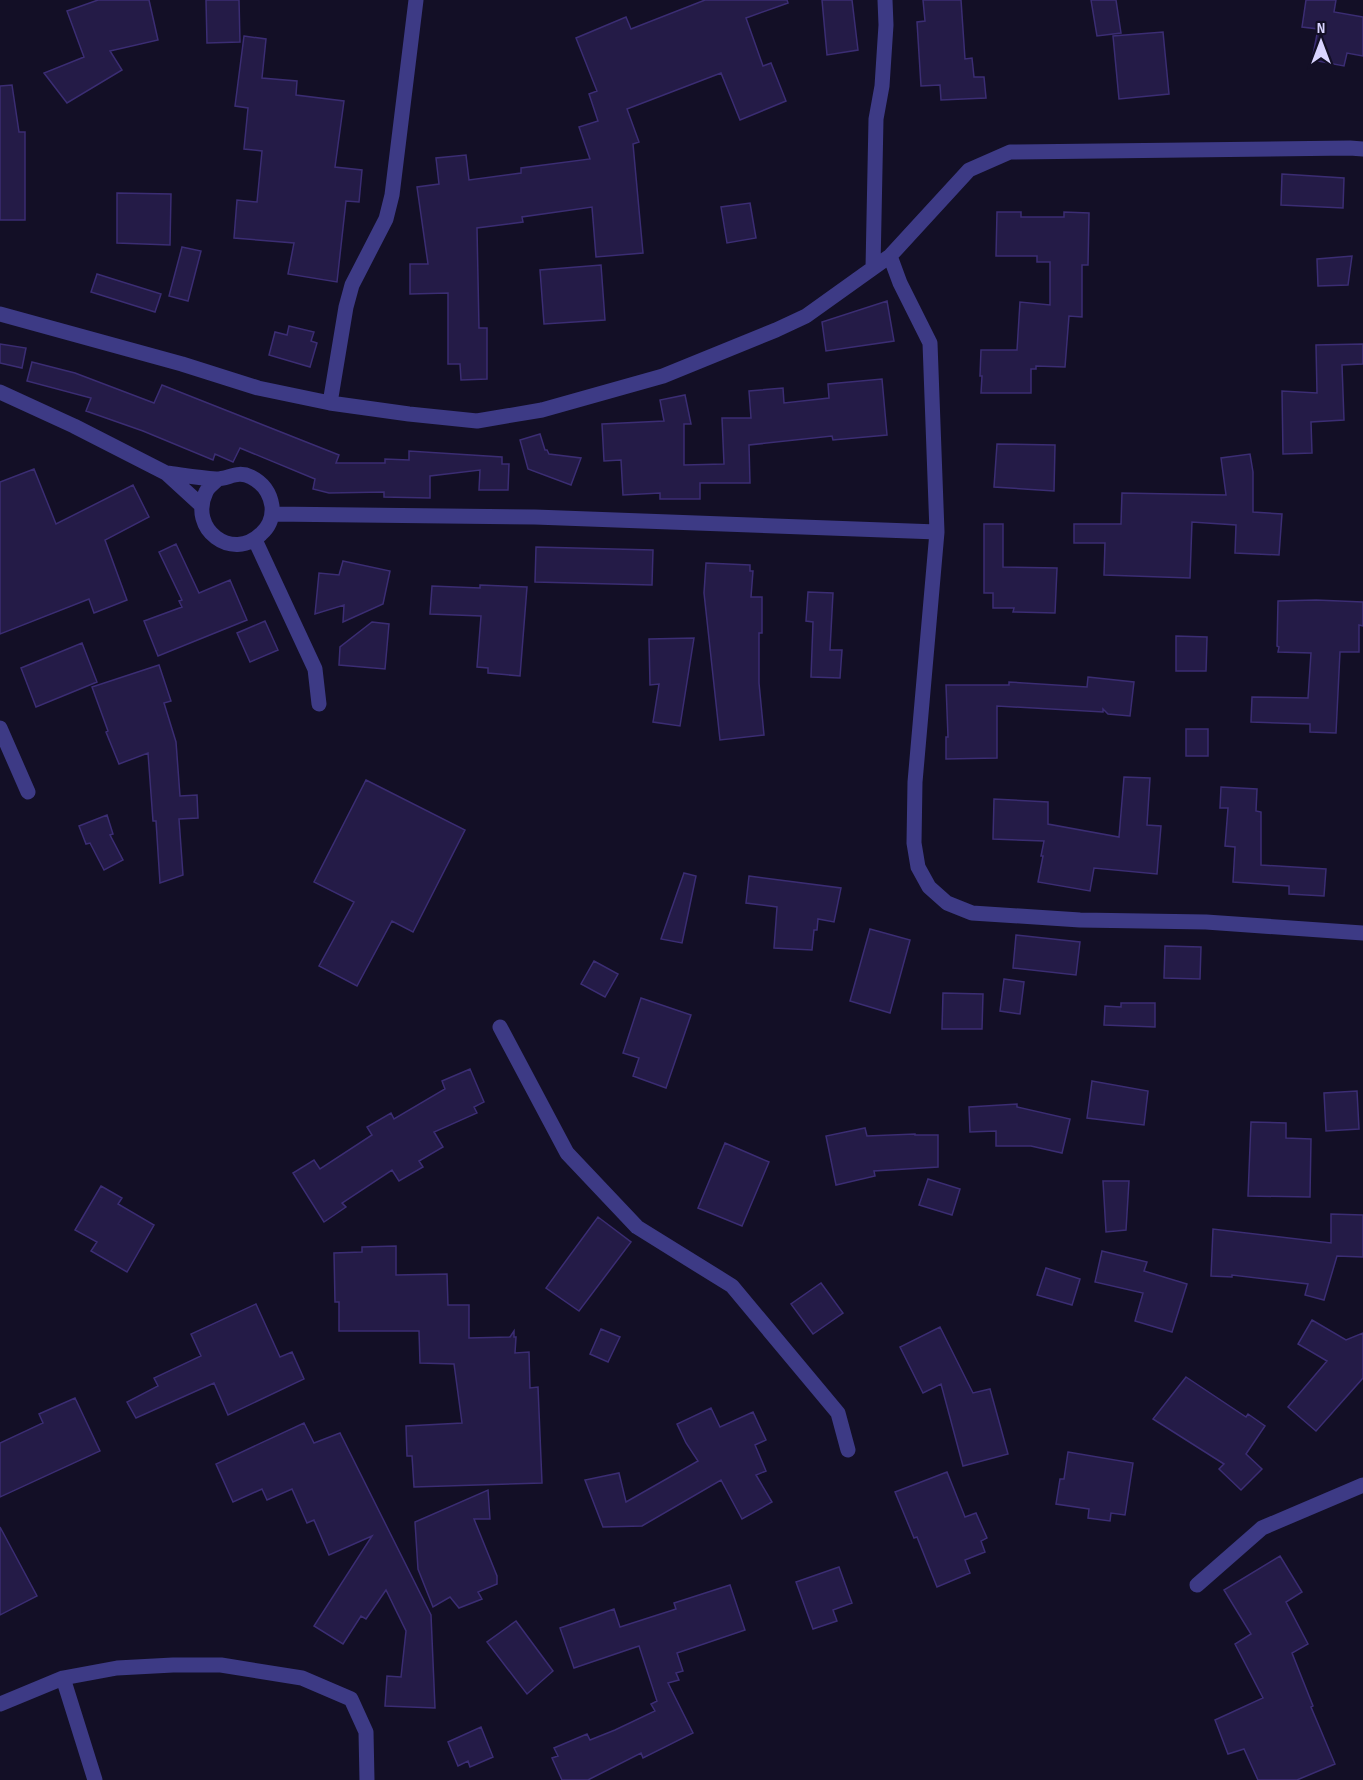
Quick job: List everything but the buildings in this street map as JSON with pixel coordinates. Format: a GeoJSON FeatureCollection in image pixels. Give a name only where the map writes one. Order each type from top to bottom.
{"type":"FeatureCollection","features":[{"type":"Feature","properties":{"kind":"street"},"geometry":{"type":"LineString","coordinates":[[330,403],[346,307],[352,285],[386,219],[392,195],[416,0]]}},
{"type":"Feature","properties":{"kind":"street"},"geometry":{"type":"LineString","coordinates":[[873,268],[876,130],[882,86],[886,25],[885,0]]}},
{"type":"Feature","properties":{"kind":"street"},"geometry":{"type":"LineString","coordinates":[[0,314],[182,364],[258,388],[330,403],[477,421],[542,410],[663,376],[806,316],[890,256],[969,170],[1010,152],[1363,149]]}},
{"type":"Feature","properties":{"kind":"street"},"geometry":{"type":"LineString","coordinates":[[890,256],[900,283],[930,343],[937,532],[915,782],[914,843],[918,867],[930,886],[947,903],[972,913],[1080,920],[1206,922],[1363,933]]}},
{"type":"Feature","properties":{"kind":"street"},"geometry":{"type":"LineString","coordinates":[[0,392],[74,426],[166,473],[201,505]]}},
{"type":"Feature","properties":{"kind":"street"},"geometry":{"type":"LineString","coordinates":[[166,473],[218,479],[233,474],[249,476],[262,485],[271,498],[273,514],[267,529],[255,540],[240,545],[225,543],[211,534],[203,521],[201,505],[207,490],[218,479]]}},
{"type":"Feature","properties":{"kind":"street"},"geometry":{"type":"LineString","coordinates":[[273,514],[546,517],[937,532]]}},
{"type":"Feature","properties":{"kind":"street"},"geometry":{"type":"LineString","coordinates":[[255,540],[315,669],[320,704]]}},
{"type":"Feature","properties":{"kind":"street"},"geometry":{"type":"LineString","coordinates":[[0,728],[28,792]]}},
{"type":"Feature","properties":{"kind":"street"},"geometry":{"type":"LineString","coordinates":[[500,1027],[567,1153],[637,1227],[732,1286],[838,1413],[848,1450]]}},
{"type":"Feature","properties":{"kind":"street"},"geometry":{"type":"LineString","coordinates":[[1197,1585],[1262,1528],[1363,1485]]}},
{"type":"Feature","properties":{"kind":"street"},"geometry":{"type":"LineString","coordinates":[[0,1704],[63,1678],[117,1668],[221,1665],[302,1678],[351,1699],[366,1732],[367,1780]]}},
{"type":"Feature","properties":{"kind":"street"},"geometry":{"type":"LineString","coordinates":[[63,1678],[95,1780]]}}]}
